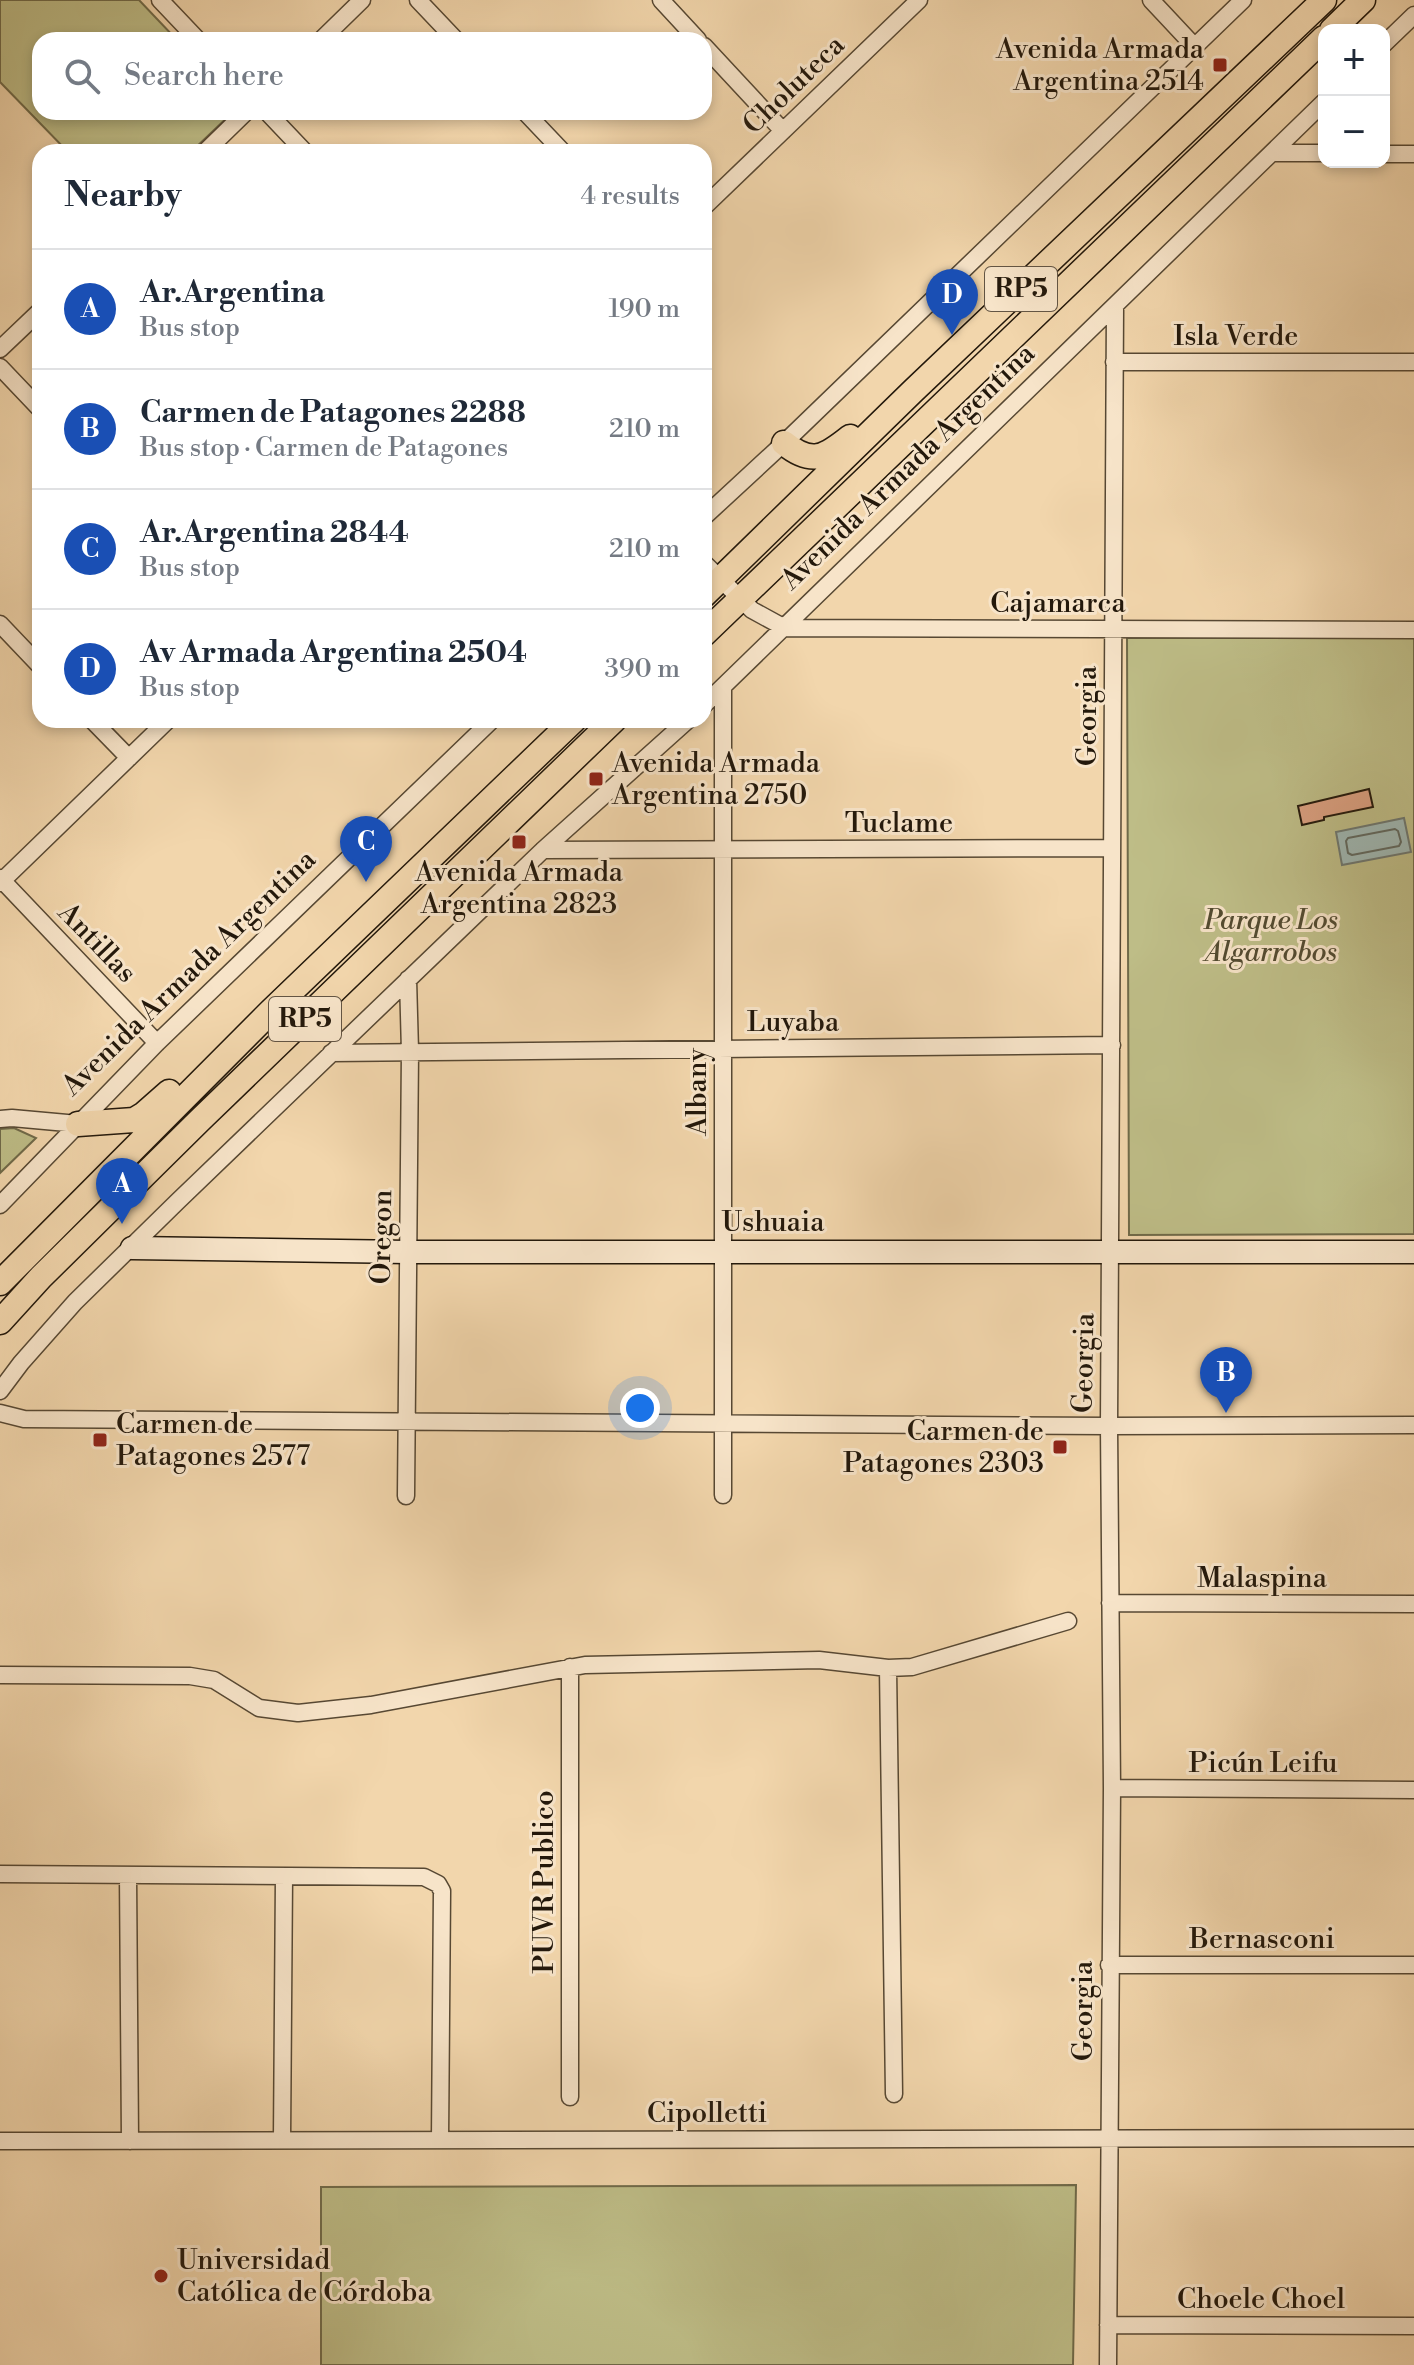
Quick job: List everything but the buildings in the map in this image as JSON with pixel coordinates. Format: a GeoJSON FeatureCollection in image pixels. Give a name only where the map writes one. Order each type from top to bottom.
{"type":"FeatureCollection","features":[{"type":"Feature","properties":{"kind":"main road","name":"Avenida Armada Argentina"},"geometry":{"type":"LineString","coordinates":[[712,576],[913,391],[1324,0]]}},
{"type":"Feature","properties":{"kind":"main road"},"geometry":{"type":"LineString","coordinates":[[1338,24],[1363,0]]}},
{"type":"Feature","properties":{"kind":"main road","name":"Avenida Armada Argentina"},"geometry":{"type":"LineString","coordinates":[[712,626],[1318,44]]}},
{"type":"Feature","properties":{"kind":"main road"},"geometry":{"type":"LineString","coordinates":[[784,443],[807,456],[819,457],[831,452],[889,404],[913,391]]}},
{"type":"Feature","properties":{"kind":"main road","name":"RP5"},"geometry":{"type":"LineString","coordinates":[[0,1283],[271,1011],[566,728]]}},
{"type":"Feature","properties":{"kind":"main road","name":"RP5"},"geometry":{"type":"LineString","coordinates":[[0,1322],[41,1277],[212,1109],[606,728]]}},
{"type":"Feature","properties":{"kind":"main road"},"geometry":{"type":"LineString","coordinates":[[78,1124],[134,1120],[241,1028],[271,1011]]}},
{"type":"Feature","properties":{"kind":"main road","name":"Ushuaia"},"geometry":{"type":"LineString","coordinates":[[132,1248],[408,1252],[1414,1252]]}},
{"type":"Feature","properties":{"kind":"street"},"geometry":{"type":"LineString","coordinates":[[160,0],[190,32]]}},
{"type":"Feature","properties":{"kind":"street"},"geometry":{"type":"LineString","coordinates":[[329,32],[362,0]]}},
{"type":"Feature","properties":{"kind":"street"},"geometry":{"type":"LineString","coordinates":[[418,0],[448,32]]}},
{"type":"Feature","properties":{"kind":"street"},"geometry":{"type":"LineString","coordinates":[[661,0],[691,32]]}},
{"type":"Feature","properties":{"kind":"street"},"geometry":{"type":"LineString","coordinates":[[1151,0],[1195,47]]}},
{"type":"Feature","properties":{"kind":"street"},"geometry":{"type":"LineString","coordinates":[[712,510],[1243,0]]}},
{"type":"Feature","properties":{"kind":"street","name":"Choluteca"},"geometry":{"type":"LineString","coordinates":[[712,199],[913,2]]}},
{"type":"Feature","properties":{"kind":"street"},"geometry":{"type":"LineString","coordinates":[[1390,38],[1414,15]]}},
{"type":"Feature","properties":{"kind":"street"},"geometry":{"type":"LineString","coordinates":[[712,55],[783,131]]}},
{"type":"Feature","properties":{"kind":"street","name":"Avenida Armada Argentina"},"geometry":{"type":"LineString","coordinates":[[712,698],[1318,108]]}},
{"type":"Feature","properties":{"kind":"street"},"geometry":{"type":"LineString","coordinates":[[213,144],[238,120]]}},
{"type":"Feature","properties":{"kind":"street"},"geometry":{"type":"LineString","coordinates":[[275,120],[297,144]]}},
{"type":"Feature","properties":{"kind":"street"},"geometry":{"type":"LineString","coordinates":[[533,120],[555,144]]}},
{"type":"Feature","properties":{"kind":"street"},"geometry":{"type":"LineString","coordinates":[[1272,153],[1318,153]]}},
{"type":"Feature","properties":{"kind":"street"},"geometry":{"type":"LineString","coordinates":[[1390,154],[1414,154]]}},
{"type":"Feature","properties":{"kind":"street"},"geometry":{"type":"LineString","coordinates":[[1114,362],[1115,307]]}},
{"type":"Feature","properties":{"kind":"street"},"geometry":{"type":"LineString","coordinates":[[0,349],[32,319]]}},
{"type":"Feature","properties":{"kind":"street","name":"Isla Verde"},"geometry":{"type":"LineString","coordinates":[[1114,362],[1414,362]]}},
{"type":"Feature","properties":{"kind":"street","name":"Georgia"},"geometry":{"type":"LineString","coordinates":[[1108,2365],[1114,362]]}},
{"type":"Feature","properties":{"kind":"street"},"geometry":{"type":"LineString","coordinates":[[0,367],[32,401]]}},
{"type":"Feature","properties":{"kind":"street"},"geometry":{"type":"LineString","coordinates":[[712,581],[764,618],[785,628]]}},
{"type":"Feature","properties":{"kind":"street"},"geometry":{"type":"LineString","coordinates":[[0,624],[32,658]]}},
{"type":"Feature","properties":{"kind":"street","name":"Cajamarca"},"geometry":{"type":"LineString","coordinates":[[785,628],[1414,630]]}},
{"type":"Feature","properties":{"kind":"street","name":"Albany"},"geometry":{"type":"LineString","coordinates":[[723,688],[723,1495]]}},
{"type":"Feature","properties":{"kind":"street"},"geometry":{"type":"LineString","coordinates":[[100,728],[129,758]]}},
{"type":"Feature","properties":{"kind":"street"},"geometry":{"type":"LineString","coordinates":[[1,881],[160,728]]}},
{"type":"Feature","properties":{"kind":"street","name":"Avenida Armada Argentina"},"geometry":{"type":"LineString","coordinates":[[0,1205],[157,1043],[484,728]]}},
{"type":"Feature","properties":{"kind":"street"},"geometry":{"type":"LineString","coordinates":[[0,1391],[75,1302],[543,850],[679,728]]}},
{"type":"Feature","properties":{"kind":"street","name":"Tuclame"},"geometry":{"type":"LineString","coordinates":[[543,850],[1112,848]]}},
{"type":"Feature","properties":{"kind":"street","name":"Antillas"},"geometry":{"type":"LineString","coordinates":[[1,881],[157,1043]]}},
{"type":"Feature","properties":{"kind":"street","name":"Oregon"},"geometry":{"type":"LineString","coordinates":[[406,1496],[408,979]]}},
{"type":"Feature","properties":{"kind":"street","name":"Luyaba"},"geometry":{"type":"LineString","coordinates":[[331,1053],[1112,1045]]}},
{"type":"Feature","properties":{"kind":"street"},"geometry":{"type":"LineString","coordinates":[[0,1119],[78,1124]]}},
{"type":"Feature","properties":{"kind":"street"},"geometry":{"type":"LineString","coordinates":[[0,1413],[24,1419],[1414,1425]]}},
{"type":"Feature","properties":{"kind":"street","name":"Malaspina"},"geometry":{"type":"LineString","coordinates":[[1110,1603],[1414,1604]]}},
{"type":"Feature","properties":{"kind":"street"},"geometry":{"type":"LineString","coordinates":[[0,1675],[190,1676],[214,1680],[259,1708],[298,1713],[371,1705],[570,1667],[819,1660],[888,1668],[912,1667],[1068,1621]]}},
{"type":"Feature","properties":{"kind":"street","name":"PUVR Publico"},"geometry":{"type":"LineString","coordinates":[[570,1667],[570,2097]]}},
{"type":"Feature","properties":{"kind":"street"},"geometry":{"type":"LineString","coordinates":[[888,1668],[894,2094]]}},
{"type":"Feature","properties":{"kind":"street","name":"Picún Leifu"},"geometry":{"type":"LineString","coordinates":[[1112,1788],[1414,1790]]}},
{"type":"Feature","properties":{"kind":"street"},"geometry":{"type":"LineString","coordinates":[[0,1874],[424,1877],[438,1884],[442,1891],[440,2140]]}},
{"type":"Feature","properties":{"kind":"street"},"geometry":{"type":"LineString","coordinates":[[128,1875],[130,2141]]}},
{"type":"Feature","properties":{"kind":"street"},"geometry":{"type":"LineString","coordinates":[[282,2140],[284,1876]]}},
{"type":"Feature","properties":{"kind":"street","name":"Bernasconi"},"geometry":{"type":"LineString","coordinates":[[1109,1965],[1414,1965]]}},
{"type":"Feature","properties":{"kind":"street","name":"Cipolletti"},"geometry":{"type":"LineString","coordinates":[[0,2141],[1414,2138]]}},
{"type":"Feature","properties":{"kind":"street","name":"Choele Choel"},"geometry":{"type":"LineString","coordinates":[[1108,2325],[1414,2326]]}},
{"type":"Feature","properties":{"kind":"green space"},"geometry":{"type":"Polygon","coordinates":[[[0,0],[139,0],[169,32],[32,32],[32,115],[0,82],[0,0]]]}},
{"type":"Feature","properties":{"kind":"green space"},"geometry":{"type":"Polygon","coordinates":[[[37,120],[225,120],[199,144],[60,144],[37,120]]]}},
{"type":"Feature","properties":{"kind":"green space","name":"Parque Los Algarrobos"},"geometry":{"type":"Polygon","coordinates":[[[1414,637],[1414,1234],[1129,1235],[1127,638],[1414,637]]]}},
{"type":"Feature","properties":{"kind":"green space"},"geometry":{"type":"Polygon","coordinates":[[[14,1128],[36,1138],[0,1173],[0,1129],[14,1128]]]}},
{"type":"Feature","properties":{"kind":"green space"},"geometry":{"type":"Polygon","coordinates":[[[1076,2185],[1073,2365],[321,2365],[321,2187],[1076,2185]]]}},
{"type":"Feature","properties":{"kind":"water"},"geometry":{"type":"Polygon","coordinates":[[[1404,818],[1411,852],[1342,865],[1336,832],[1404,818]]]}},
{"type":"Feature","properties":{"kind":"place","name":"Avenida Armada Argentina 2514"},"geometry":{"type":"Point","coordinates":[1220,65]}},
{"type":"Feature","properties":{"kind":"place","name":"Av Armada Argentina 2504"},"geometry":{"type":"Point","coordinates":[952,335]}},
{"type":"Feature","properties":{"kind":"place","name":"Avenida Armada Argentina 2750"},"geometry":{"type":"Point","coordinates":[596,779]}},
{"type":"Feature","properties":{"kind":"place","name":"Avenida Armada Argentina 2823"},"geometry":{"type":"Point","coordinates":[519,842]}},
{"type":"Feature","properties":{"kind":"place","name":"Ar.Argentina 2844"},"geometry":{"type":"Point","coordinates":[366,882]}},
{"type":"Feature","properties":{"kind":"place","name":"Ar.Argentina"},"geometry":{"type":"Point","coordinates":[122,1224]}},
{"type":"Feature","properties":{"kind":"place","name":"Carmen de Patagones 2288"},"geometry":{"type":"Point","coordinates":[1226,1413]}},
{"type":"Feature","properties":{"kind":"place","name":"Carmen de Patagones 2577"},"geometry":{"type":"Point","coordinates":[100,1440]}},
{"type":"Feature","properties":{"kind":"place","name":"Carmen de Patagones 2303"},"geometry":{"type":"Point","coordinates":[1060,1447]}},
{"type":"Feature","properties":{"kind":"place","name":"Universidad Católica de Córdoba"},"geometry":{"type":"Point","coordinates":[161,2276]}}]}
